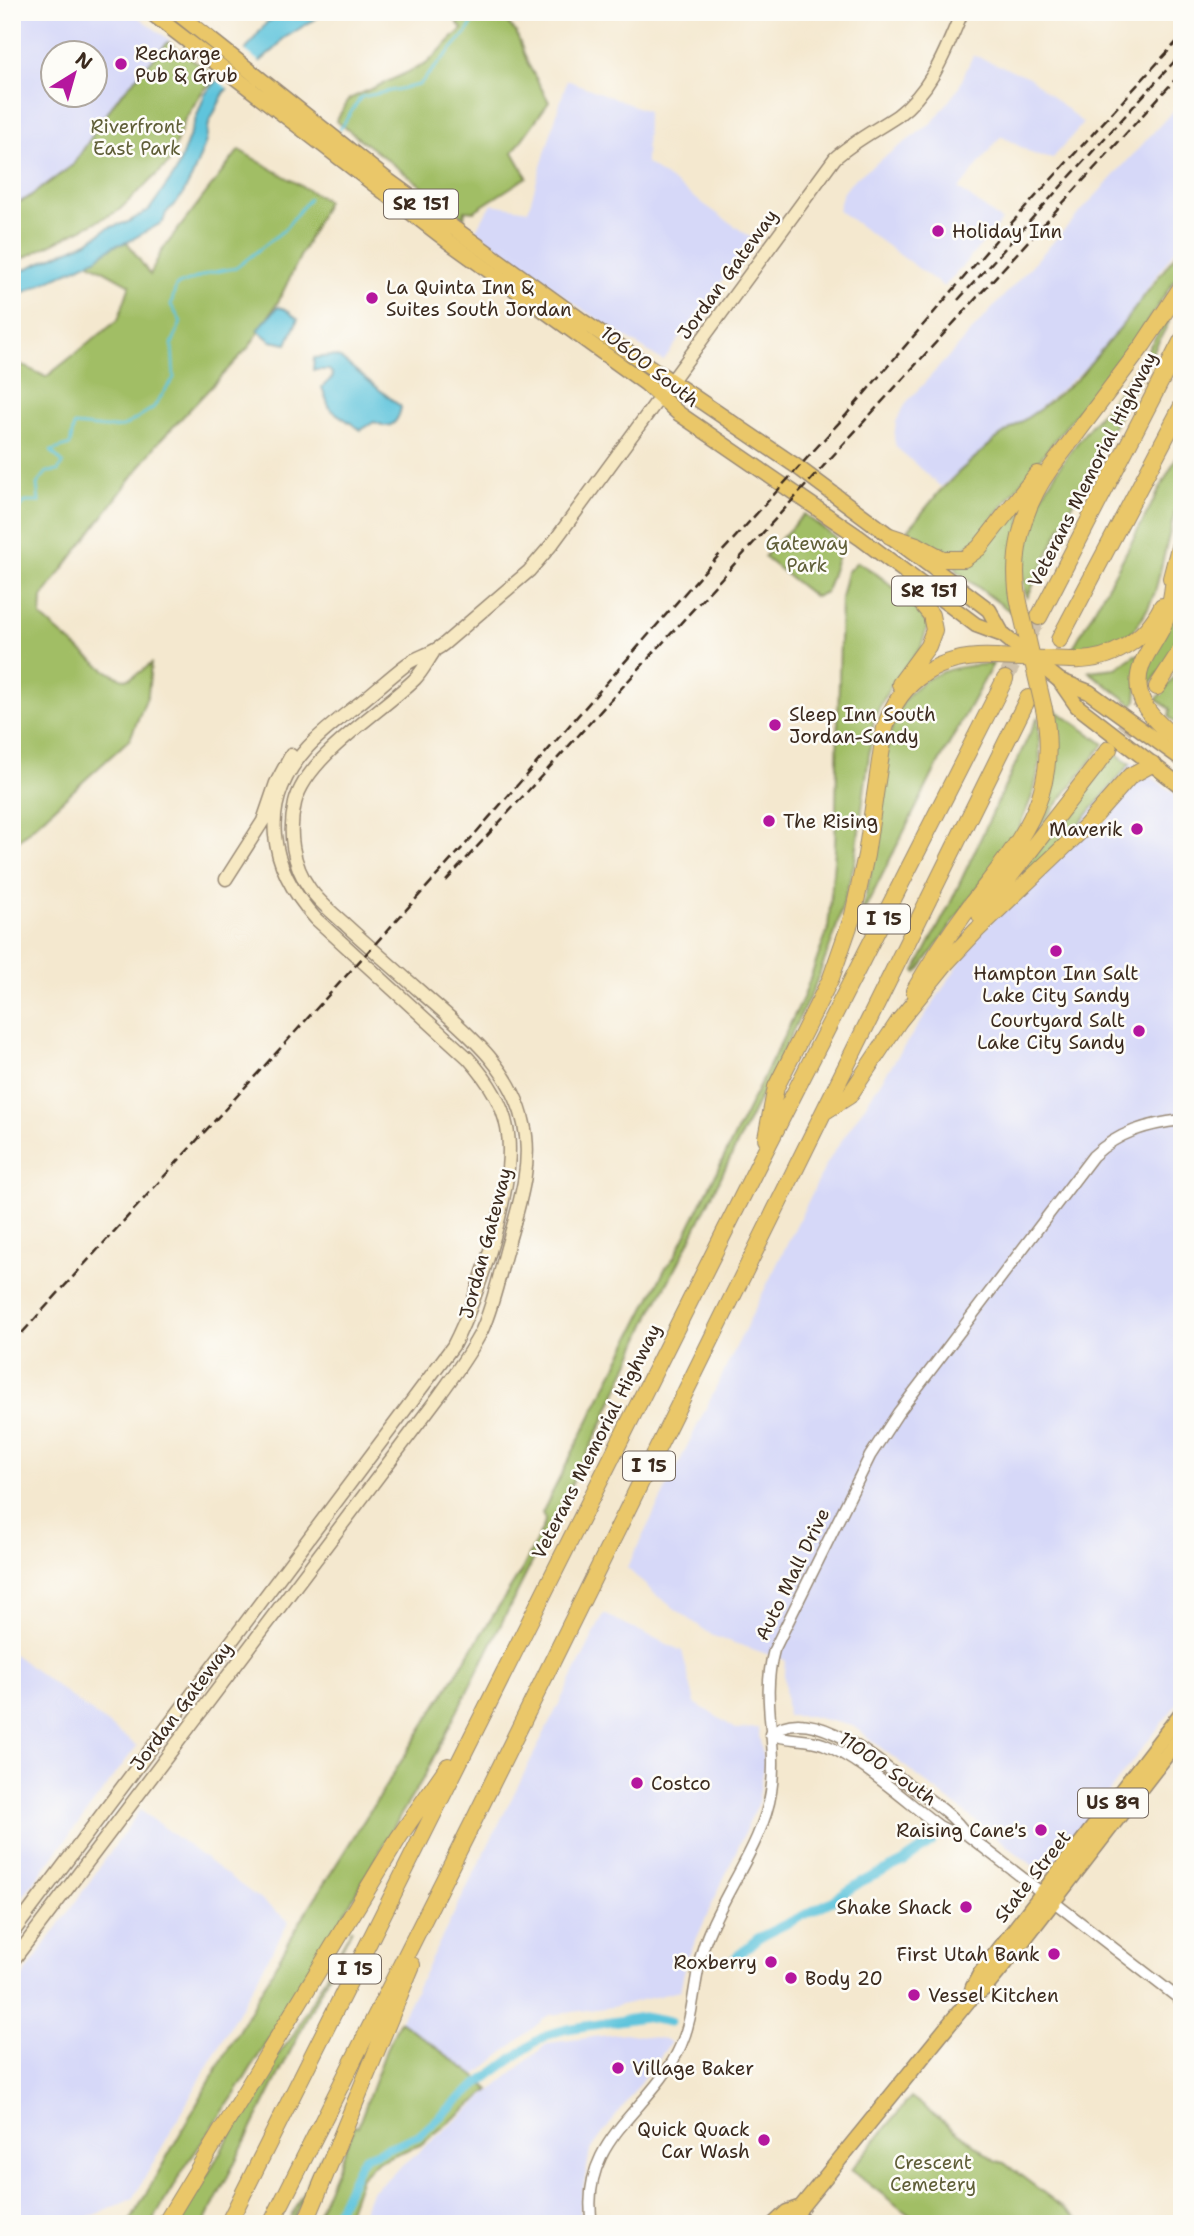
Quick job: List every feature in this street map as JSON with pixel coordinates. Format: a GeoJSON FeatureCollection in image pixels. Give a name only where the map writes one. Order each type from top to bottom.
{"type":"FeatureCollection","features":[{"type":"Feature","properties":{"kind":"highway"},"geometry":{"type":"LineString","coordinates":[[899,1021],[942,946],[1015,848],[1031,821],[1042,793],[1048,740],[1044,709],[1020,607],[1017,563],[1026,516],[1046,474],[1155,329],[1182,286]]}},
{"type":"Feature","properties":{"kind":"highway","name":"Veterans Memorial Highway"},"geometry":{"type":"LineString","coordinates":[[1039,617],[1182,340]]}},
{"type":"Feature","properties":{"kind":"highway"},"geometry":{"type":"LineString","coordinates":[[890,536],[917,545],[943,559],[957,561],[970,556],[1096,406]]}},
{"type":"Feature","properties":{"kind":"highway"},"geometry":{"type":"LineString","coordinates":[[1059,639],[1182,406]]}},
{"type":"Feature","properties":{"kind":"highway"},"geometry":{"type":"LineString","coordinates":[[1182,536],[1171,604],[1160,632],[1142,663],[1139,689],[1141,700],[1149,714],[1182,744]]}},
{"type":"Feature","properties":{"kind":"highway"},"geometry":{"type":"LineString","coordinates":[[762,1157],[776,1087],[831,978],[853,915],[866,855],[885,728],[891,711],[903,692],[915,679],[945,662],[995,657],[1071,660],[1105,656],[1120,650],[1140,636],[1159,611],[1175,568]]}},
{"type":"Feature","properties":{"kind":"highway"},"geometry":{"type":"LineString","coordinates":[[879,761],[878,727],[884,710],[895,690],[928,646],[934,630],[931,615],[918,599],[908,575]]}},
{"type":"Feature","properties":{"kind":"highway"},"geometry":{"type":"LineString","coordinates":[[1157,687],[1182,648]]}},
{"type":"Feature","properties":{"kind":"highway","name":"Veterans Memorial Highway"},"geometry":{"type":"LineString","coordinates":[[228,2224],[762,1157],[1005,679]]}},
{"type":"Feature","properties":{"kind":"highway","name":"I 15"},"geometry":{"type":"LineString","coordinates":[[271,2224],[474,1820],[1028,698]]}},
{"type":"Feature","properties":{"kind":"highway"},"geometry":{"type":"LineString","coordinates":[[946,963],[958,943],[1109,748]]}},
{"type":"Feature","properties":{"kind":"highway"},"geometry":{"type":"LineString","coordinates":[[824,1112],[849,1096],[899,1021],[946,963],[994,912],[1086,826],[1128,778],[1152,764]]}},
{"type":"Feature","properties":{"kind":"highway"},"geometry":{"type":"LineString","coordinates":[[165,2224],[399,1838],[483,1715]]}},
{"type":"Feature","properties":{"kind":"highway"},"geometry":{"type":"LineString","coordinates":[[305,2224],[410,1970],[474,1841],[474,1820]]}},
{"type":"Feature","properties":{"kind":"main road","name":"10600 South"},"geometry":{"type":"LineString","coordinates":[[150,12],[449,242],[645,383],[677,413],[791,490],[976,625],[1003,635],[1059,680],[1089,692],[1182,759]]}},
{"type":"Feature","properties":{"kind":"main road","name":"10600 South"},"geometry":{"type":"LineString","coordinates":[[176,12],[386,179],[671,382],[796,466],[989,610],[1003,635]]}},
{"type":"Feature","properties":{"kind":"main road","name":"Jordan Gateway"},"geometry":{"type":"LineString","coordinates":[[12,1962],[468,1355],[483,1327],[526,1175],[524,1124],[513,1090],[497,1064],[310,889],[298,866],[291,837],[295,800],[307,776],[323,758],[417,677],[433,653],[528,570],[553,543],[835,158],[856,141],[896,117],[920,94],[937,68],[962,12]]}},
{"type":"Feature","properties":{"kind":"main road","name":"Jordan Gateway"},"geometry":{"type":"LineString","coordinates":[[12,1934],[453,1346],[478,1287],[509,1172],[507,1127],[498,1098],[468,1058],[316,919],[299,900],[279,854],[274,820],[279,794],[293,766],[309,746],[409,663],[433,653]]}},
{"type":"Feature","properties":{"kind":"main road","name":"10600 South"},"geometry":{"type":"LineString","coordinates":[[1059,680],[1077,706],[1182,787]]}},
{"type":"Feature","properties":{"kind":"main road"},"geometry":{"type":"LineString","coordinates":[[226,879],[263,821],[283,767],[305,739],[328,729]]}},
{"type":"Feature","properties":{"kind":"main road"},"geometry":{"type":"LineString","coordinates":[[322,903],[307,895],[287,856],[279,854],[285,814],[295,782],[303,768],[323,758]]}},
{"type":"Feature","properties":{"kind":"main road","name":"State Street"},"geometry":{"type":"LineString","coordinates":[[792,2224],[801,2207],[969,2000],[990,1982],[1182,1712]]}},
{"type":"Feature","properties":{"kind":"main road","name":"State Street"},"geometry":{"type":"LineString","coordinates":[[1049,1897],[1182,1735]]}},
{"type":"Feature","properties":{"kind":"main road"},"geometry":{"type":"LineString","coordinates":[[98,1818],[112,1829]]}},
{"type":"Feature","properties":{"kind":"main road","name":"State Street"},"geometry":{"type":"LineString","coordinates":[[774,2224],[787,2212],[801,2207]]}},
{"type":"Feature","properties":{"kind":"street","name":"Auto Mall Drive"},"geometry":{"type":"LineString","coordinates":[[592,2224],[591,2187],[601,2155],[671,2062],[685,2036],[703,1949],[769,1803],[774,1767],[767,1681],[774,1650],[870,1456],[887,1428],[1093,1156],[1106,1144],[1133,1130],[1146,1125],[1182,1120]]}},
{"type":"Feature","properties":{"kind":"street","name":"11000 South"},"geometry":{"type":"LineString","coordinates":[[770,1734],[784,1725],[796,1724],[842,1737],[860,1748],[948,1814],[966,1834],[1182,2001]]}},
{"type":"Feature","properties":{"kind":"shaded area"},"geometry":{"type":"Polygon","coordinates":[[[12,12],[131,12],[170,40],[116,100],[73,165],[26,199],[12,205],[12,12]]]}},
{"type":"Feature","properties":{"kind":"shaded area"},"geometry":{"type":"Polygon","coordinates":[[[973,55],[1029,77],[1083,123],[1053,158],[1033,154],[1001,136],[959,189],[1002,221],[944,287],[838,210],[843,192],[854,179],[932,123],[958,89],[973,55]]]}},
{"type":"Feature","properties":{"kind":"shaded area"},"geometry":{"type":"Polygon","coordinates":[[[567,80],[647,111],[646,163],[753,239],[663,361],[582,309],[475,230],[492,204],[528,210],[567,80]]]}},
{"type":"Feature","properties":{"kind":"shaded area"},"geometry":{"type":"Polygon","coordinates":[[[1182,101],[1182,240],[1112,339],[1078,375],[1029,417],[996,439],[941,487],[896,447],[896,422],[906,403],[1182,101]]]}},
{"type":"Feature","properties":{"kind":"shaded area"},"geometry":{"type":"Polygon","coordinates":[[[1118,753],[1182,799],[1182,1697],[1045,1875],[853,1726],[809,1716],[787,1716],[785,1660],[713,1636],[656,1595],[627,1568],[828,1161],[967,952],[1043,859],[1118,753]]]}},
{"type":"Feature","properties":{"kind":"shaded area"},"geometry":{"type":"Polygon","coordinates":[[[604,1614],[682,1651],[695,1703],[736,1729],[758,1728],[764,1765],[758,1803],[686,1962],[680,1991],[612,2007],[549,2015],[475,2076],[400,2021],[604,1614]]]}},
{"type":"Feature","properties":{"kind":"shaded area"},"geometry":{"type":"Polygon","coordinates":[[[12,1653],[137,1746],[12,1911],[12,1653]]]}},
{"type":"Feature","properties":{"kind":"shaded area"},"geometry":{"type":"Polygon","coordinates":[[[140,1810],[289,1921],[133,2199],[72,2224],[12,2224],[12,1992],[140,1810]]]}},
{"type":"Feature","properties":{"kind":"shaded area"},"geometry":{"type":"Polygon","coordinates":[[[624,2033],[671,2042],[590,2151],[579,2210],[582,2224],[358,2224],[371,2192],[548,2043],[624,2033]]]}},
{"type":"Feature","properties":{"kind":"green space"},"geometry":{"type":"Polygon","coordinates":[[[449,12],[498,12],[516,32],[528,64],[549,102],[513,152],[527,177],[474,211],[465,210],[464,218],[336,121],[349,99],[426,64],[462,29],[449,12]]]}},
{"type":"Feature","properties":{"kind":"green space","name":"Riverfront East Park"},"geometry":{"type":"Polygon","coordinates":[[[168,42],[217,77],[202,92],[184,121],[169,163],[118,211],[12,264],[12,205],[26,199],[73,165],[116,100],[168,42]]]}},
{"type":"Feature","properties":{"kind":"green space"},"geometry":{"type":"Polygon","coordinates":[[[239,150],[327,201],[278,302],[249,347],[157,444],[42,597],[41,617],[84,654],[110,672],[128,679],[151,664],[148,694],[130,739],[12,846],[12,360],[46,377],[118,320],[130,285],[88,262],[114,246],[127,242],[150,275],[161,252],[239,150]]]}},
{"type":"Feature","properties":{"kind":"green space"},"geometry":{"type":"Polygon","coordinates":[[[1182,246],[1182,269],[1139,334],[975,541],[949,551],[933,546],[908,530],[960,471],[996,439],[1040,409],[1078,378],[1182,246]]]}},
{"type":"Feature","properties":{"kind":"green space"},"geometry":{"type":"Polygon","coordinates":[[[1165,322],[1169,322],[1072,504],[1027,598],[1023,570],[1027,537],[1035,511],[1063,462],[1133,372],[1165,322]]]}},
{"type":"Feature","properties":{"kind":"green space"},"geometry":{"type":"Polygon","coordinates":[[[1182,447],[1182,483],[1155,592],[1141,620],[1124,639],[1114,645],[1101,650],[1070,653],[1120,564],[1182,447]]]}},
{"type":"Feature","properties":{"kind":"green space"},"geometry":{"type":"Polygon","coordinates":[[[1023,497],[1015,615],[958,572],[955,565],[1023,497]]]}},
{"type":"Feature","properties":{"kind":"green space","name":"Gateway Park"},"geometry":{"type":"Polygon","coordinates":[[[804,514],[837,539],[841,546],[826,592],[815,597],[764,557],[804,514]]]}},
{"type":"Feature","properties":{"kind":"green space"},"geometry":{"type":"Polygon","coordinates":[[[857,562],[895,589],[928,624],[921,648],[891,685],[874,718],[855,861],[834,936],[813,990],[679,1262],[651,1313],[605,1418],[424,1777],[237,2091],[185,2167],[151,2224],[129,2224],[300,1922],[523,1568],[544,1525],[542,1513],[665,1269],[675,1256],[803,998],[828,929],[835,849],[841,598],[847,572],[857,562]]]}},
{"type":"Feature","properties":{"kind":"green space"},"geometry":{"type":"Polygon","coordinates":[[[1182,592],[1182,639],[1146,689],[1147,667],[1182,592]]]}},
{"type":"Feature","properties":{"kind":"green space"},"geometry":{"type":"Polygon","coordinates":[[[1135,655],[1140,655],[1136,701],[1133,705],[1088,671],[1116,668],[1135,655]]]}},
{"type":"Feature","properties":{"kind":"green space"},"geometry":{"type":"Polygon","coordinates":[[[1182,659],[1182,729],[1169,717],[1170,709],[1157,699],[1176,674],[1174,672],[1182,659]]]}},
{"type":"Feature","properties":{"kind":"green space"},"geometry":{"type":"Polygon","coordinates":[[[993,664],[937,766],[861,917],[878,838],[888,742],[900,707],[910,693],[928,678],[959,667],[993,664]]]}},
{"type":"Feature","properties":{"kind":"green space"},"geometry":{"type":"Polygon","coordinates":[[[1050,706],[1104,744],[1037,830],[1035,828],[1048,793],[1050,706]]]}},
{"type":"Feature","properties":{"kind":"green space"},"geometry":{"type":"Polygon","coordinates":[[[1038,716],[1040,762],[1034,791],[1018,831],[917,973],[915,971],[949,906],[1038,716]]]}},
{"type":"Feature","properties":{"kind":"green space"},"geometry":{"type":"Polygon","coordinates":[[[1114,752],[1130,764],[1081,822],[998,902],[1114,752]]]}},
{"type":"Feature","properties":{"kind":"green space"},"geometry":{"type":"Polygon","coordinates":[[[352,1928],[204,2224],[178,2224],[277,2056],[292,2037],[352,1928]]]}},
{"type":"Feature","properties":{"kind":"green space"},"geometry":{"type":"Polygon","coordinates":[[[400,2021],[490,2090],[420,2145],[378,2161],[361,2177],[344,2224],[313,2224],[355,2125],[358,2126],[388,2045],[400,2021]]]}},
{"type":"Feature","properties":{"kind":"green space","name":"Crescent Cemetery"},"geometry":{"type":"Polygon","coordinates":[[[911,2097],[1085,2224],[921,2224],[851,2170],[911,2097]]]}},
{"type":"Feature","properties":{"kind":"green space"},"geometry":{"type":"Polygon","coordinates":[[[322,2154],[292,2224],[287,2224],[322,2154]]]}},
{"type":"Feature","properties":{"kind":"water"},"geometry":{"type":"Polygon","coordinates":[[[293,12],[326,12],[283,39],[275,49],[225,91],[209,123],[206,141],[192,177],[182,196],[166,213],[163,222],[127,242],[114,246],[94,260],[12,298],[12,275],[89,241],[108,228],[128,222],[149,210],[176,172],[205,94],[244,52],[267,22],[293,12]]]}},
{"type":"Feature","properties":{"kind":"water"},"geometry":{"type":"Polygon","coordinates":[[[278,307],[298,319],[287,344],[271,341],[257,330],[278,307]]]}},
{"type":"Feature","properties":{"kind":"water"},"geometry":{"type":"Polygon","coordinates":[[[314,358],[340,358],[401,407],[394,423],[385,426],[374,422],[361,430],[330,409],[322,387],[333,377],[332,373],[329,370],[313,370],[314,358]]]}},
{"type":"Feature","properties":{"kind":"pier"},"geometry":{"type":"Polygon","coordinates":[[[242,48],[261,63],[231,91],[215,78],[242,48]]]}},
{"type":"Feature","properties":{"kind":"waterway"},"geometry":{"type":"LineString","coordinates":[[340,129],[361,97],[419,85],[467,32],[474,20],[467,12]]}},
{"type":"Feature","properties":{"kind":"waterway"},"geometry":{"type":"LineString","coordinates":[[12,520],[25,502],[39,502],[37,484],[47,472],[58,471],[63,463],[51,451],[70,445],[74,425],[123,427],[153,408],[174,378],[172,344],[181,322],[171,305],[176,286],[209,273],[236,268],[284,230],[309,199]]}},
{"type":"Feature","properties":{"kind":"waterway"},"geometry":{"type":"LineString","coordinates":[[734,1959],[758,1938],[903,1862],[932,1842]]}},
{"type":"Feature","properties":{"kind":"waterway"},"geometry":{"type":"LineString","coordinates":[[331,2224],[365,2157],[420,2135],[466,2093],[535,2042],[549,2034],[567,2029],[643,2017],[670,2022]]}},
{"type":"Feature","properties":{"kind":"tunnel"},"geometry":{"type":"LineString","coordinates":[[1005,679],[1039,617]]}},
{"type":"Feature","properties":{"kind":"tunnel"},"geometry":{"type":"LineString","coordinates":[[1109,749],[1157,687]]}},
{"type":"Feature","properties":{"kind":"railway"},"geometry":{"type":"LineString","coordinates":[[12,1344],[473,836],[691,586],[846,415],[996,240],[1182,36]]}},
{"type":"Feature","properties":{"kind":"railway"},"geometry":{"type":"LineString","coordinates":[[958,300],[1182,53]]}},
{"type":"Feature","properties":{"kind":"railway"},"geometry":{"type":"LineString","coordinates":[[446,881],[1182,72]]}},
{"type":"Feature","properties":{"kind":"place","name":"Recharge Pub & Grub"},"geometry":{"type":"Point","coordinates":[121,64]}},
{"type":"Feature","properties":{"kind":"place","name":"Holiday Inn"},"geometry":{"type":"Point","coordinates":[938,231]}},
{"type":"Feature","properties":{"kind":"place","name":"La Quinta Inn & Suites South Jordan"},"geometry":{"type":"Point","coordinates":[372,298]}},
{"type":"Feature","properties":{"kind":"place","name":"Sleep Inn South Jordan-Sandy"},"geometry":{"type":"Point","coordinates":[775,725]}},
{"type":"Feature","properties":{"kind":"place","name":"The Rising"},"geometry":{"type":"Point","coordinates":[769,821]}},
{"type":"Feature","properties":{"kind":"place","name":"Maverik"},"geometry":{"type":"Point","coordinates":[1137,829]}},
{"type":"Feature","properties":{"kind":"place","name":"Hampton Inn Salt Lake City Sandy"},"geometry":{"type":"Point","coordinates":[1056,951]}},
{"type":"Feature","properties":{"kind":"place","name":"Courtyard Salt Lake City Sandy"},"geometry":{"type":"Point","coordinates":[1139,1031]}},
{"type":"Feature","properties":{"kind":"place","name":"Costco"},"geometry":{"type":"Point","coordinates":[637,1783]}},
{"type":"Feature","properties":{"kind":"place","name":"Raising Cane's"},"geometry":{"type":"Point","coordinates":[1041,1830]}},
{"type":"Feature","properties":{"kind":"place","name":"Shake Shack"},"geometry":{"type":"Point","coordinates":[966,1907]}},
{"type":"Feature","properties":{"kind":"place","name":"First Utah Bank"},"geometry":{"type":"Point","coordinates":[1054,1954]}},
{"type":"Feature","properties":{"kind":"place","name":"Roxberry"},"geometry":{"type":"Point","coordinates":[771,1962]}},
{"type":"Feature","properties":{"kind":"place","name":"Body 20"},"geometry":{"type":"Point","coordinates":[791,1978]}},
{"type":"Feature","properties":{"kind":"place","name":"Vessel Kitchen"},"geometry":{"type":"Point","coordinates":[914,1995]}},
{"type":"Feature","properties":{"kind":"place","name":"Village Baker"},"geometry":{"type":"Point","coordinates":[618,2068]}},
{"type":"Feature","properties":{"kind":"place","name":"Quick Quack Car Wash"},"geometry":{"type":"Point","coordinates":[764,2140]}}]}
